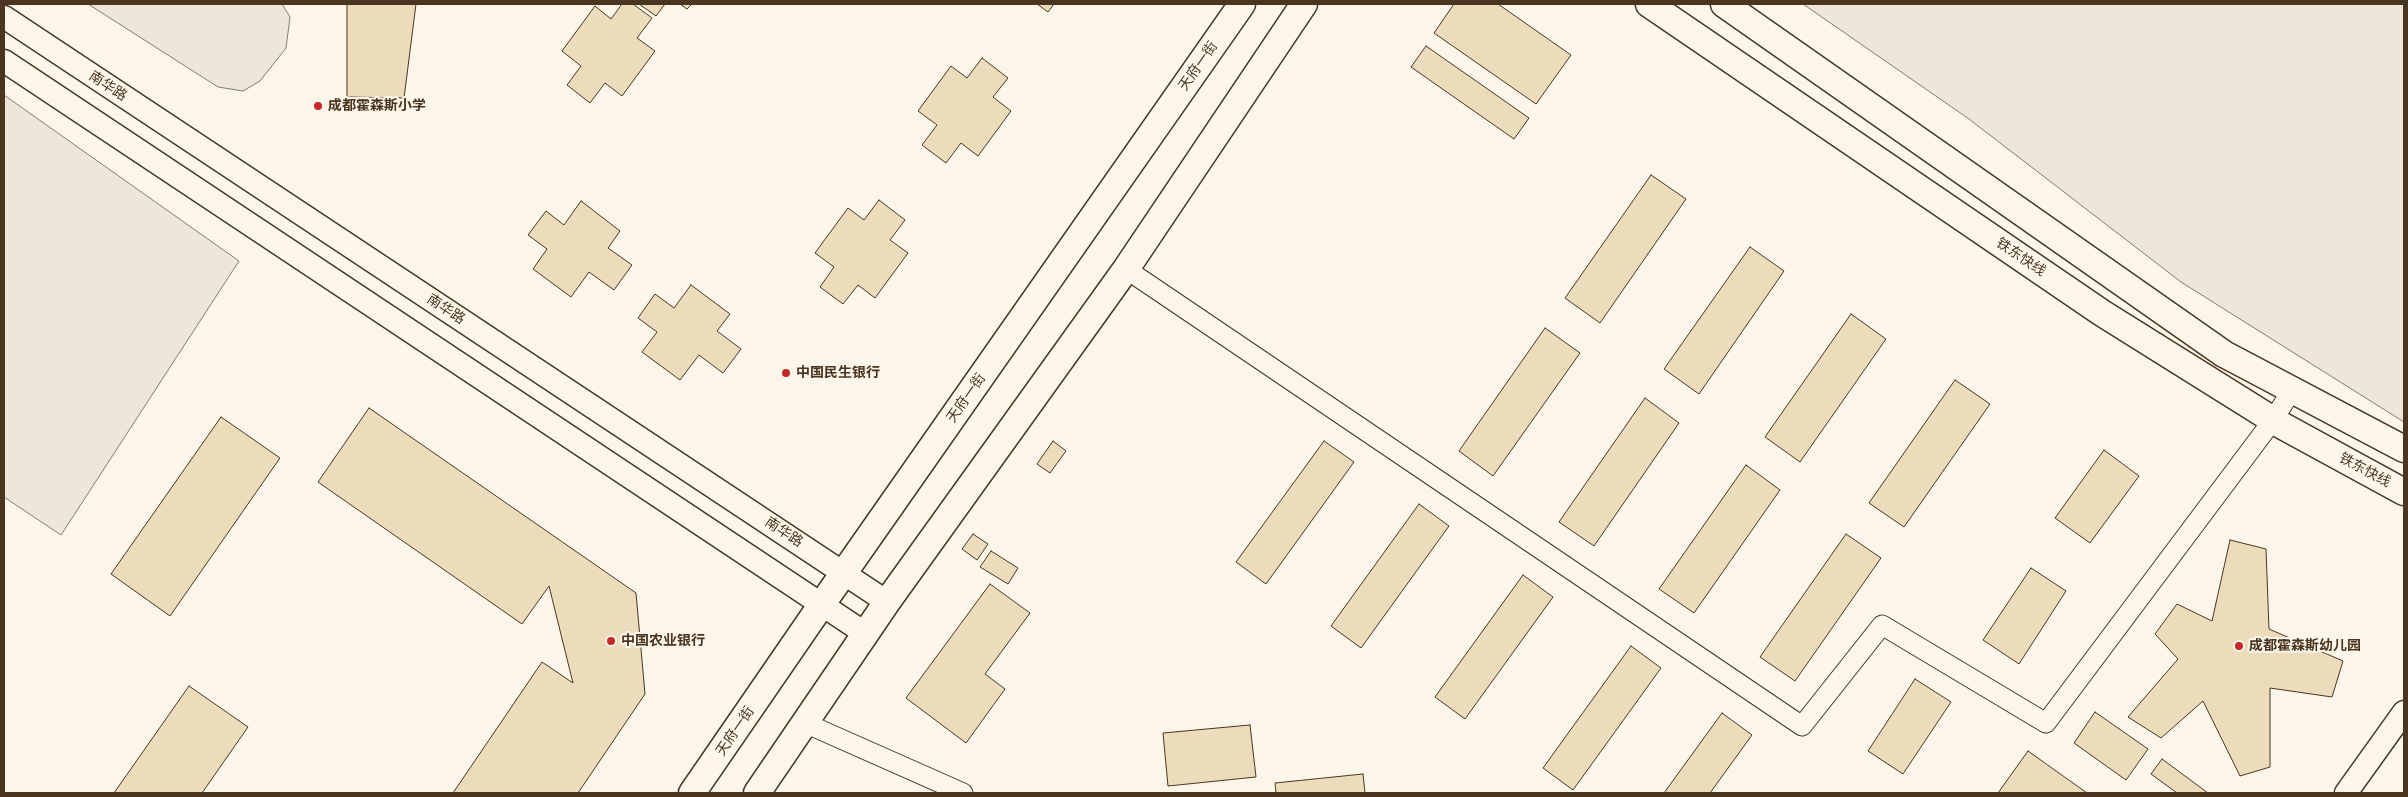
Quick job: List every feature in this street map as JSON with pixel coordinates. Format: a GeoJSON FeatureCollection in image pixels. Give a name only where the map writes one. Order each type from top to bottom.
{"type":"FeatureCollection","features":[{"type":"Feature","properties":{"kind":"main road","name":"天府一街"},"geometry":{"type":"LineString","coordinates":[[692,793],[844,572],[1242,4]]}},
{"type":"Feature","properties":{"kind":"main road"},"geometry":{"type":"LineString","coordinates":[[757,793],[888,602],[1126,269],[1304,4]]}},
{"type":"Feature","properties":{"kind":"main road","name":"铁东快线"},"geometry":{"type":"LineString","coordinates":[[1649,4],[2102,313],[2273,420],[2404,492]]}},
{"type":"Feature","properties":{"kind":"main road"},"geometry":{"type":"LineString","coordinates":[[1724,4],[2224,354],[2404,449]]}},
{"type":"Feature","properties":{"kind":"street","name":"南华路"},"geometry":{"type":"LineString","coordinates":[[4,17],[888,602]]}},
{"type":"Feature","properties":{"kind":"street"},"geometry":{"type":"LineString","coordinates":[[4,62],[866,634]]}},
{"type":"Feature","properties":{"kind":"street"},"geometry":{"type":"LineString","coordinates":[[1126,269],[1802,726],[1882,625],[2046,723],[2273,420],[2292,390]]}},
{"type":"Feature","properties":{"kind":"street"},"geometry":{"type":"LineString","coordinates":[[2346,793],[2404,712]]}},
{"type":"Feature","properties":{"kind":"street"},"geometry":{"type":"LineString","coordinates":[[805,723],[963,793]]}},
{"type":"Feature","properties":{"kind":"shaded area"},"geometry":{"type":"Polygon","coordinates":[[[88,4],[282,4],[290,17],[286,48],[260,81],[243,91],[218,87],[88,4]]]}},
{"type":"Feature","properties":{"kind":"shaded area"},"geometry":{"type":"Polygon","coordinates":[[[1803,4],[2404,4],[2404,422],[2181,282],[1969,119],[1803,4]]]}},
{"type":"Feature","properties":{"kind":"shaded area"},"geometry":{"type":"Polygon","coordinates":[[[4,95],[239,261],[61,535],[4,497],[4,95]]]}},
{"type":"Feature","properties":{"kind":"building"},"geometry":{"type":"Polygon","coordinates":[[[347,4],[416,4],[404,98],[347,97],[347,4]]]}},
{"type":"Feature","properties":{"kind":"building"},"geometry":{"type":"Polygon","coordinates":[[[622,4],[633,4],[652,18],[637,38],[655,51],[622,96],[605,83],[590,103],[567,85],[581,66],[562,51],[595,6],[611,19],[622,4]]]}},
{"type":"Feature","properties":{"kind":"building"},"geometry":{"type":"Polygon","coordinates":[[[639,4],[665,4],[656,16],[639,4]]]}},
{"type":"Feature","properties":{"kind":"building"},"geometry":{"type":"Polygon","coordinates":[[[680,4],[692,4],[687,9],[680,4]]]}},
{"type":"Feature","properties":{"kind":"building"},"geometry":{"type":"Polygon","coordinates":[[[1037,4],[1054,4],[1048,12],[1037,4]]]}},
{"type":"Feature","properties":{"kind":"building"},"geometry":{"type":"Polygon","coordinates":[[[1454,4],[1498,4],[1571,55],[1536,104],[1434,33],[1454,4]]]}},
{"type":"Feature","properties":{"kind":"building"},"geometry":{"type":"Polygon","coordinates":[[[1426,46],[1529,118],[1514,139],[1411,67],[1426,46]]]}},
{"type":"Feature","properties":{"kind":"building"},"geometry":{"type":"Polygon","coordinates":[[[982,58],[1008,78],[993,97],[1011,111],[978,156],[961,143],[946,163],[922,145],[937,125],[918,111],[951,66],[967,78],[982,58]]]}},
{"type":"Feature","properties":{"kind":"building"},"geometry":{"type":"Polygon","coordinates":[[[1651,175],[1686,199],[1600,323],[1565,298],[1651,175]]]}},
{"type":"Feature","properties":{"kind":"building"},"geometry":{"type":"Polygon","coordinates":[[[879,200],[905,220],[890,240],[908,253],[875,298],[858,285],[843,304],[820,287],[834,267],[815,253],[848,208],[864,220],[879,200]]]}},
{"type":"Feature","properties":{"kind":"building"},"geometry":{"type":"Polygon","coordinates":[[[581,201],[620,231],[608,248],[632,265],[614,290],[589,272],[571,297],[533,269],[547,249],[528,235],[546,211],[564,225],[581,201]]]}},
{"type":"Feature","properties":{"kind":"building"},"geometry":{"type":"Polygon","coordinates":[[[1750,247],[1784,271],[1699,394],[1664,369],[1750,247]]]}},
{"type":"Feature","properties":{"kind":"building"},"geometry":{"type":"Polygon","coordinates":[[[691,285],[730,314],[717,331],[741,349],[723,373],[699,355],[680,380],[642,352],[657,332],[638,318],[655,294],[674,308],[691,285]]]}},
{"type":"Feature","properties":{"kind":"building"},"geometry":{"type":"Polygon","coordinates":[[[1851,314],[1886,339],[1800,462],[1765,437],[1851,314]]]}},
{"type":"Feature","properties":{"kind":"building"},"geometry":{"type":"Polygon","coordinates":[[[1545,328],[1580,353],[1493,476],[1459,451],[1545,328]]]}},
{"type":"Feature","properties":{"kind":"building"},"geometry":{"type":"Polygon","coordinates":[[[1955,380],[1990,404],[1904,527],[1869,503],[1955,380]]]}},
{"type":"Feature","properties":{"kind":"building"},"geometry":{"type":"Polygon","coordinates":[[[1645,398],[1679,423],[1594,546],[1559,522],[1645,398]]]}},
{"type":"Feature","properties":{"kind":"building"},"geometry":{"type":"Polygon","coordinates":[[[369,408],[636,593],[645,694],[578,793],[453,793],[542,662],[573,683],[549,586],[522,624],[318,482],[369,408]]]}},
{"type":"Feature","properties":{"kind":"building"},"geometry":{"type":"Polygon","coordinates":[[[221,417],[280,458],[170,616],[111,574],[221,417]]]}},
{"type":"Feature","properties":{"kind":"building"},"geometry":{"type":"Polygon","coordinates":[[[1053,441],[1066,451],[1050,473],[1037,464],[1053,441]]]}},
{"type":"Feature","properties":{"kind":"building"},"geometry":{"type":"Polygon","coordinates":[[[1324,441],[1354,462],[1266,584],[1236,562],[1324,441]]]}},
{"type":"Feature","properties":{"kind":"building"},"geometry":{"type":"Polygon","coordinates":[[[2104,450],[2139,476],[2090,543],[2055,518],[2104,450]]]}},
{"type":"Feature","properties":{"kind":"building"},"geometry":{"type":"Polygon","coordinates":[[[1746,465],[1780,490],[1694,613],[1659,589],[1746,465]]]}},
{"type":"Feature","properties":{"kind":"building"},"geometry":{"type":"Polygon","coordinates":[[[1419,504],[1449,526],[1361,648],[1331,626],[1419,504]]]}},
{"type":"Feature","properties":{"kind":"building"},"geometry":{"type":"Polygon","coordinates":[[[973,534],[988,544],[977,560],[962,549],[973,534]]]}},
{"type":"Feature","properties":{"kind":"building"},"geometry":{"type":"Polygon","coordinates":[[[1846,534],[1881,558],[1795,681],[1760,657],[1846,534]]]}},
{"type":"Feature","properties":{"kind":"building","name":"成都霍森斯幼儿园"},"geometry":{"type":"Polygon","coordinates":[[[2230,540],[2266,549],[2269,629],[2343,661],[2332,697],[2270,688],[2270,767],[2240,776],[2203,701],[2161,738],[2128,717],[2178,659],[2155,634],[2177,604],[2212,621],[2230,540]]]}},
{"type":"Feature","properties":{"kind":"building"},"geometry":{"type":"Polygon","coordinates":[[[991,551],[1018,568],[1008,584],[980,567],[991,551]]]}},
{"type":"Feature","properties":{"kind":"building"},"geometry":{"type":"Polygon","coordinates":[[[2031,568],[2066,591],[2019,664],[1983,640],[2031,568]]]}},
{"type":"Feature","properties":{"kind":"building"},"geometry":{"type":"Polygon","coordinates":[[[1523,575],[1553,597],[1465,719],[1435,697],[1523,575]]]}},
{"type":"Feature","properties":{"kind":"building"},"geometry":{"type":"Polygon","coordinates":[[[990,584],[1030,613],[985,674],[1005,689],[966,743],[906,698],[990,584]]]}},
{"type":"Feature","properties":{"kind":"building"},"geometry":{"type":"Polygon","coordinates":[[[1631,646],[1661,668],[1573,790],[1543,768],[1631,646]]]}},
{"type":"Feature","properties":{"kind":"building"},"geometry":{"type":"Polygon","coordinates":[[[1915,679],[1951,702],[1903,774],[1868,751],[1915,679]]]}},
{"type":"Feature","properties":{"kind":"building"},"geometry":{"type":"Polygon","coordinates":[[[189,686],[248,727],[202,793],[114,793],[189,686]]]}},
{"type":"Feature","properties":{"kind":"building"},"geometry":{"type":"Polygon","coordinates":[[[2095,712],[2148,749],[2126,780],[2074,743],[2095,712]]]}},
{"type":"Feature","properties":{"kind":"building"},"geometry":{"type":"Polygon","coordinates":[[[1722,713],[1752,735],[1710,793],[1664,793],[1722,713]]]}},
{"type":"Feature","properties":{"kind":"building"},"geometry":{"type":"Polygon","coordinates":[[[1250,725],[1256,777],[1168,786],[1163,733],[1250,725]]]}},
{"type":"Feature","properties":{"kind":"building"},"geometry":{"type":"Polygon","coordinates":[[[2028,751],[2087,793],[1998,793],[2028,751]]]}},
{"type":"Feature","properties":{"kind":"building"},"geometry":{"type":"Polygon","coordinates":[[[2162,759],[2208,793],[2177,793],[2151,774],[2162,759]]]}},
{"type":"Feature","properties":{"kind":"building"},"geometry":{"type":"Polygon","coordinates":[[[1363,774],[1365,793],[1276,793],[1275,783],[1363,774]]]}},
{"type":"Feature","properties":{"kind":"place","name":"成都霍森斯小学"},"geometry":{"type":"Point","coordinates":[318,106]}},
{"type":"Feature","properties":{"kind":"place","name":"中国民生银行"},"geometry":{"type":"Point","coordinates":[786,373]}},
{"type":"Feature","properties":{"kind":"place","name":"中国农业银行"},"geometry":{"type":"Point","coordinates":[611,641]}},
{"type":"Feature","properties":{"kind":"place","name":"成都霍森斯幼儿园"},"geometry":{"type":"Point","coordinates":[2239,646]}}]}
